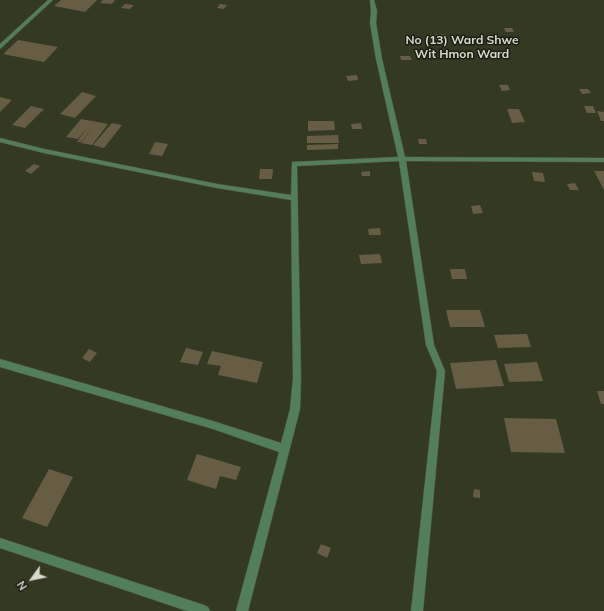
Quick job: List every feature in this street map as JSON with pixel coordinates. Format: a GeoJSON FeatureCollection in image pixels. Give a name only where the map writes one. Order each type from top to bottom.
{"type":"FeatureCollection","features":[{"type":"Feature","properties":{"kind":"street"},"geometry":{"type":"LineString","coordinates":[[0,47],[51,0]]}},
{"type":"Feature","properties":{"kind":"street"},"geometry":{"type":"LineString","coordinates":[[372,0],[374,11],[373,23],[379,59],[402,160],[430,345],[441,371],[417,611]]}},
{"type":"Feature","properties":{"kind":"street"},"geometry":{"type":"LineString","coordinates":[[0,140],[44,151],[217,186],[294,198]]}},
{"type":"Feature","properties":{"kind":"street"},"geometry":{"type":"LineString","coordinates":[[242,611],[295,408],[297,378],[294,164],[402,160],[604,160]]}},
{"type":"Feature","properties":{"kind":"street"},"geometry":{"type":"LineString","coordinates":[[0,363],[205,423],[285,449]]}},
{"type":"Feature","properties":{"kind":"street"},"geometry":{"type":"LineString","coordinates":[[0,543],[204,611]]}},
{"type":"Feature","properties":{"kind":"building"},"geometry":{"type":"Polygon","coordinates":[[[61,0],[97,0],[85,12],[54,6],[61,0]]]}},
{"type":"Feature","properties":{"kind":"building"},"geometry":{"type":"Polygon","coordinates":[[[103,0],[115,0],[112,4],[100,3],[103,0]]]}},
{"type":"Feature","properties":{"kind":"building"},"geometry":{"type":"Polygon","coordinates":[[[125,4],[134,5],[130,9],[121,8],[125,4]]]}},
{"type":"Feature","properties":{"kind":"building"},"geometry":{"type":"Polygon","coordinates":[[[220,4],[227,5],[224,9],[217,8],[220,4]]]}},
{"type":"Feature","properties":{"kind":"building"},"geometry":{"type":"Polygon","coordinates":[[[504,28],[512,28],[514,32],[506,32],[504,28]]]}},
{"type":"Feature","properties":{"kind":"building"},"geometry":{"type":"Polygon","coordinates":[[[446,34],[448,40],[428,40],[427,35],[446,34]]]}},
{"type":"Feature","properties":{"kind":"building"},"geometry":{"type":"Polygon","coordinates":[[[18,40],[58,47],[44,62],[3,54],[18,40]]]}},
{"type":"Feature","properties":{"kind":"building"},"geometry":{"type":"Polygon","coordinates":[[[400,56],[410,56],[412,60],[401,60],[400,56]]]}},
{"type":"Feature","properties":{"kind":"building"},"geometry":{"type":"Polygon","coordinates":[[[357,75],[358,80],[348,81],[346,76],[357,75]]]}},
{"type":"Feature","properties":{"kind":"building"},"geometry":{"type":"Polygon","coordinates":[[[499,85],[508,85],[510,90],[502,91],[499,85]]]}},
{"type":"Feature","properties":{"kind":"building"},"geometry":{"type":"Polygon","coordinates":[[[579,89],[588,89],[591,93],[582,94],[579,89]]]}},
{"type":"Feature","properties":{"kind":"building"},"geometry":{"type":"Polygon","coordinates":[[[82,92],[96,96],[75,118],[60,114],[82,92]]]}},
{"type":"Feature","properties":{"kind":"building"},"geometry":{"type":"Polygon","coordinates":[[[0,97],[12,100],[0,112],[0,97]]]}},
{"type":"Feature","properties":{"kind":"building"},"geometry":{"type":"Polygon","coordinates":[[[31,106],[44,109],[25,128],[12,125],[31,106]]]}},
{"type":"Feature","properties":{"kind":"building"},"geometry":{"type":"Polygon","coordinates":[[[584,106],[593,106],[596,113],[587,113],[584,106]]]}},
{"type":"Feature","properties":{"kind":"building"},"geometry":{"type":"Polygon","coordinates":[[[507,109],[519,109],[525,122],[512,123],[507,109]]]}},
{"type":"Feature","properties":{"kind":"building"},"geometry":{"type":"Polygon","coordinates":[[[597,111],[604,112],[604,121],[601,121],[597,111]]]}},
{"type":"Feature","properties":{"kind":"building"},"geometry":{"type":"Polygon","coordinates":[[[81,119],[108,124],[92,145],[81,143],[92,128],[81,142],[77,142],[86,129],[78,139],[66,137],[81,119]]]}},
{"type":"Feature","properties":{"kind":"building"},"geometry":{"type":"Polygon","coordinates":[[[308,121],[334,121],[335,130],[308,131],[308,121]]]}},
{"type":"Feature","properties":{"kind":"building"},"geometry":{"type":"Polygon","coordinates":[[[112,123],[122,125],[104,148],[93,145],[112,123]]]}},
{"type":"Feature","properties":{"kind":"building"},"geometry":{"type":"Polygon","coordinates":[[[361,123],[362,129],[352,129],[351,124],[361,123]]]}},
{"type":"Feature","properties":{"kind":"building"},"geometry":{"type":"Polygon","coordinates":[[[338,135],[339,143],[307,143],[307,136],[338,135]]]}},
{"type":"Feature","properties":{"kind":"building"},"geometry":{"type":"Polygon","coordinates":[[[418,139],[426,139],[427,144],[419,144],[418,139]]]}},
{"type":"Feature","properties":{"kind":"building"},"geometry":{"type":"Polygon","coordinates":[[[155,142],[168,144],[162,156],[149,154],[155,142]]]}},
{"type":"Feature","properties":{"kind":"building"},"geometry":{"type":"Polygon","coordinates":[[[338,144],[338,149],[307,150],[307,145],[338,144]]]}},
{"type":"Feature","properties":{"kind":"building"},"geometry":{"type":"Polygon","coordinates":[[[34,164],[40,166],[31,174],[25,171],[34,164]]]}},
{"type":"Feature","properties":{"kind":"building"},"geometry":{"type":"Polygon","coordinates":[[[260,169],[273,169],[272,179],[259,179],[260,169]]]}},
{"type":"Feature","properties":{"kind":"building"},"geometry":{"type":"Polygon","coordinates":[[[370,171],[370,176],[362,176],[361,172],[370,171]]]}},
{"type":"Feature","properties":{"kind":"building"},"geometry":{"type":"Polygon","coordinates":[[[594,171],[604,171],[604,190],[594,171]]]}},
{"type":"Feature","properties":{"kind":"building"},"geometry":{"type":"Polygon","coordinates":[[[532,172],[543,173],[545,182],[534,181],[532,172]]]}},
{"type":"Feature","properties":{"kind":"building"},"geometry":{"type":"Polygon","coordinates":[[[575,183],[579,190],[570,190],[567,184],[575,183]]]}},
{"type":"Feature","properties":{"kind":"building"},"geometry":{"type":"Polygon","coordinates":[[[480,205],[483,213],[473,214],[471,206],[480,205]]]}},
{"type":"Feature","properties":{"kind":"building"},"geometry":{"type":"Polygon","coordinates":[[[380,228],[381,235],[369,235],[368,229],[380,228]]]}},
{"type":"Feature","properties":{"kind":"building"},"geometry":{"type":"Polygon","coordinates":[[[380,254],[382,263],[361,264],[359,255],[380,254]]]}},
{"type":"Feature","properties":{"kind":"building"},"geometry":{"type":"Polygon","coordinates":[[[450,269],[465,269],[467,279],[452,279],[450,269]]]}},
{"type":"Feature","properties":{"kind":"building"},"geometry":{"type":"Polygon","coordinates":[[[446,310],[480,310],[485,327],[450,327],[446,310]]]}},
{"type":"Feature","properties":{"kind":"building"},"geometry":{"type":"Polygon","coordinates":[[[527,334],[531,347],[498,348],[494,335],[527,334]]]}},
{"type":"Feature","properties":{"kind":"building"},"geometry":{"type":"Polygon","coordinates":[[[186,348],[203,352],[198,365],[180,362],[186,348]]]}},
{"type":"Feature","properties":{"kind":"building"},"geometry":{"type":"Polygon","coordinates":[[[89,349],[97,353],[90,362],[82,358],[89,349]]]}},
{"type":"Feature","properties":{"kind":"building"},"geometry":{"type":"Polygon","coordinates":[[[212,351],[263,362],[257,383],[218,375],[221,366],[207,364],[212,351]]]}},
{"type":"Feature","properties":{"kind":"building"},"geometry":{"type":"Polygon","coordinates":[[[496,360],[504,386],[456,389],[450,363],[496,360]]]}},
{"type":"Feature","properties":{"kind":"building"},"geometry":{"type":"Polygon","coordinates":[[[537,362],[543,381],[509,382],[504,364],[537,362]]]}},
{"type":"Feature","properties":{"kind":"building"},"geometry":{"type":"Polygon","coordinates":[[[597,391],[604,391],[604,404],[601,404],[597,391]]]}},
{"type":"Feature","properties":{"kind":"building"},"geometry":{"type":"Polygon","coordinates":[[[504,418],[556,419],[565,453],[511,452],[504,418]]]}},
{"type":"Feature","properties":{"kind":"building"},"geometry":{"type":"Polygon","coordinates":[[[197,454],[241,467],[236,480],[220,476],[216,489],[187,480],[197,454]]]}},
{"type":"Feature","properties":{"kind":"building"},"geometry":{"type":"Polygon","coordinates":[[[49,469],[73,477],[47,527],[22,518],[49,469]]]}},
{"type":"Feature","properties":{"kind":"building"},"geometry":{"type":"Polygon","coordinates":[[[474,489],[480,490],[480,498],[473,497],[474,489]]]}},
{"type":"Feature","properties":{"kind":"building"},"geometry":{"type":"Polygon","coordinates":[[[321,544],[331,548],[327,558],[317,553],[321,544]]]}},
{"type":"Feature","properties":{"kind":"district","name":"No (13) Ward Shwe Wit Hmon Ward"},"geometry":{"type":"Point","coordinates":[462,47]}}]}
